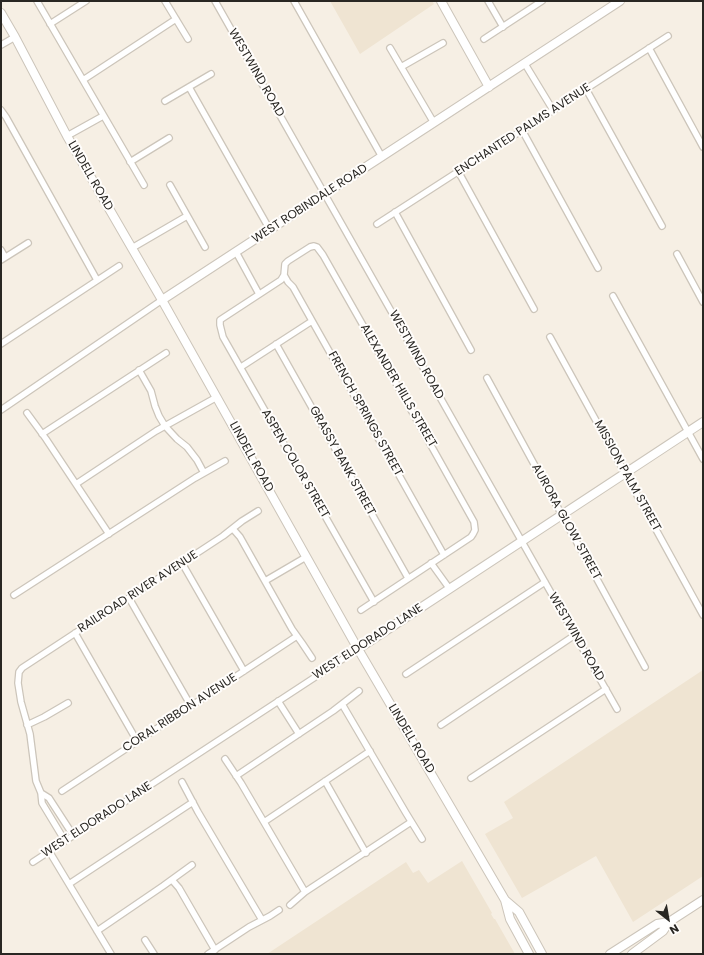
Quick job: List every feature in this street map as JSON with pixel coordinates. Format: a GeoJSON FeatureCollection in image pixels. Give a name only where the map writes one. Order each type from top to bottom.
{"type":"FeatureCollection","features":[{"type":"Feature","properties":{"kind":"street"},"geometry":{"type":"LineString","coordinates":[[37,1],[144,185]]}},
{"type":"Feature","properties":{"kind":"street"},"geometry":{"type":"LineString","coordinates":[[50,24],[86,1]]}},
{"type":"Feature","properties":{"kind":"street"},"geometry":{"type":"LineString","coordinates":[[165,1],[188,39]]}},
{"type":"Feature","properties":{"kind":"street","name":"WESTWIND ROAD"},"geometry":{"type":"LineString","coordinates":[[215,1],[617,709]]}},
{"type":"Feature","properties":{"kind":"street"},"geometry":{"type":"LineString","coordinates":[[294,1],[382,157]]}},
{"type":"Feature","properties":{"kind":"street"},"geometry":{"type":"LineString","coordinates":[[441,1],[489,87]]}},
{"type":"Feature","properties":{"kind":"street"},"geometry":{"type":"LineString","coordinates":[[488,1],[503,27]]}},
{"type":"Feature","properties":{"kind":"street"},"geometry":{"type":"LineString","coordinates":[[484,39],[542,1]]}},
{"type":"Feature","properties":{"kind":"street","name":"WEST ROBINDALE ROAD"},"geometry":{"type":"LineString","coordinates":[[1,410],[162,300],[620,1]]}},
{"type":"Feature","properties":{"kind":"street","name":"LINDELL ROAD"},"geometry":{"type":"LineString","coordinates":[[1,13],[67,136],[162,300],[306,557],[505,900],[510,919],[529,954]]}},
{"type":"Feature","properties":{"kind":"street"},"geometry":{"type":"LineString","coordinates":[[83,80],[176,20]]}},
{"type":"Feature","properties":{"kind":"street","name":"ENCHANTED PALMS AVENUE"},"geometry":{"type":"LineString","coordinates":[[377,224],[668,36]]}},
{"type":"Feature","properties":{"kind":"street"},"geometry":{"type":"LineString","coordinates":[[1,45],[15,37]]}},
{"type":"Feature","properties":{"kind":"street"},"geometry":{"type":"LineString","coordinates":[[401,67],[443,43]]}},
{"type":"Feature","properties":{"kind":"street"},"geometry":{"type":"LineString","coordinates":[[390,48],[434,123]]}},
{"type":"Feature","properties":{"kind":"street"},"geometry":{"type":"LineString","coordinates":[[649,48],[703,147]]}},
{"type":"Feature","properties":{"kind":"street"},"geometry":{"type":"LineString","coordinates":[[525,64],[553,110]]}},
{"type":"Feature","properties":{"kind":"street"},"geometry":{"type":"LineString","coordinates":[[165,101],[211,74]]}},
{"type":"Feature","properties":{"kind":"street"},"geometry":{"type":"LineString","coordinates":[[189,87],[270,230]]}},
{"type":"Feature","properties":{"kind":"street"},"geometry":{"type":"LineString","coordinates":[[586,89],[662,226]]}},
{"type":"Feature","properties":{"kind":"street"},"geometry":{"type":"LineString","coordinates":[[1,110],[97,280]]}},
{"type":"Feature","properties":{"kind":"street"},"geometry":{"type":"LineString","coordinates":[[67,136],[103,116]]}},
{"type":"Feature","properties":{"kind":"street"},"geometry":{"type":"LineString","coordinates":[[522,130],[598,268]]}},
{"type":"Feature","properties":{"kind":"street"},"geometry":{"type":"LineString","coordinates":[[130,162],[169,138]]}},
{"type":"Feature","properties":{"kind":"street"},"geometry":{"type":"LineString","coordinates":[[458,171],[534,308]]}},
{"type":"Feature","properties":{"kind":"street"},"geometry":{"type":"LineString","coordinates":[[170,185],[205,247]]}},
{"type":"Feature","properties":{"kind":"street"},"geometry":{"type":"LineString","coordinates":[[395,212],[471,350]]}},
{"type":"Feature","properties":{"kind":"street"},"geometry":{"type":"LineString","coordinates":[[132,248],[187,216]]}},
{"type":"Feature","properties":{"kind":"street"},"geometry":{"type":"LineString","coordinates":[[1,250],[3,259],[28,243]]}},
{"type":"Feature","properties":{"kind":"street","name":"ALEXANDER HILLS STREET"},"geometry":{"type":"LineString","coordinates":[[284,275],[285,264],[288,261],[310,247],[317,247],[402,392],[474,522],[475,530],[471,537],[444,555]]}},
{"type":"Feature","properties":{"kind":"street"},"geometry":{"type":"LineString","coordinates":[[236,252],[259,294],[281,280],[284,275]]}},
{"type":"Feature","properties":{"kind":"street"},"geometry":{"type":"LineString","coordinates":[[677,254],[703,302]]}},
{"type":"Feature","properties":{"kind":"street"},"geometry":{"type":"LineString","coordinates":[[1,344],[119,266]]}},
{"type":"Feature","properties":{"kind":"street","name":"FRENCH SPRINGS STREET"},"geometry":{"type":"LineString","coordinates":[[284,275],[312,321],[444,555]]}},
{"type":"Feature","properties":{"kind":"street","name":"ASPEN COLOR STREET"},"geometry":{"type":"LineString","coordinates":[[259,294],[220,320],[223,336],[374,602]]}},
{"type":"Feature","properties":{"kind":"street"},"geometry":{"type":"LineString","coordinates":[[613,296],[703,459]]}},
{"type":"Feature","properties":{"kind":"street"},"geometry":{"type":"LineString","coordinates":[[241,368],[312,321]]}},
{"type":"Feature","properties":{"kind":"street","name":"MISSION PALM STREET"},"geometry":{"type":"LineString","coordinates":[[550,337],[703,615]]}},
{"type":"Feature","properties":{"kind":"street","name":"GRASSY BANK STREET"},"geometry":{"type":"LineString","coordinates":[[276,344],[408,578]]}},
{"type":"Feature","properties":{"kind":"street"},"geometry":{"type":"LineString","coordinates":[[42,434],[166,353]]}},
{"type":"Feature","properties":{"kind":"street"},"geometry":{"type":"LineString","coordinates":[[140,370],[151,391],[155,406],[165,426],[188,447],[204,473]]}},
{"type":"Feature","properties":{"kind":"street","name":"AURORA GLOW STREET"},"geometry":{"type":"LineString","coordinates":[[487,378],[645,667]]}},
{"type":"Feature","properties":{"kind":"street"},"geometry":{"type":"LineString","coordinates":[[76,484],[165,426],[217,397]]}},
{"type":"Feature","properties":{"kind":"street"},"geometry":{"type":"LineString","coordinates":[[27,413],[109,534]]}},
{"type":"Feature","properties":{"kind":"street","name":"WEST ELDORADO LANE"},"geometry":{"type":"LineString","coordinates":[[33,862],[703,422]]}},
{"type":"Feature","properties":{"kind":"street"},"geometry":{"type":"LineString","coordinates":[[14,595],[195,478],[225,461]]}},
{"type":"Feature","properties":{"kind":"street","name":"RAILROAD RIVER AVENUE"},"geometry":{"type":"LineString","coordinates":[[27,725],[20,702],[18,683],[19,672],[22,668],[223,536],[258,511]]}},
{"type":"Feature","properties":{"kind":"street"},"geometry":{"type":"LineString","coordinates":[[233,529],[240,537],[266,581],[292,629],[312,658]]}},
{"type":"Feature","properties":{"kind":"street"},"geometry":{"type":"LineString","coordinates":[[361,610],[444,555]]}},
{"type":"Feature","properties":{"kind":"street"},"geometry":{"type":"LineString","coordinates":[[266,581],[306,557]]}},
{"type":"Feature","properties":{"kind":"street"},"geometry":{"type":"LineString","coordinates":[[182,563],[244,671]]}},
{"type":"Feature","properties":{"kind":"street"},"geometry":{"type":"LineString","coordinates":[[431,563],[449,588]]}},
{"type":"Feature","properties":{"kind":"street"},"geometry":{"type":"LineString","coordinates":[[406,674],[544,582]]}},
{"type":"Feature","properties":{"kind":"street"},"geometry":{"type":"LineString","coordinates":[[129,598],[191,706]]}},
{"type":"Feature","properties":{"kind":"street"},"geometry":{"type":"LineString","coordinates":[[75,633],[138,741]]}},
{"type":"Feature","properties":{"kind":"street"},"geometry":{"type":"LineString","coordinates":[[441,725],[575,635]]}},
{"type":"Feature","properties":{"kind":"street","name":"CORAL RIBBON AVENUE"},"geometry":{"type":"LineString","coordinates":[[62,791],[297,636]]}},
{"type":"Feature","properties":{"kind":"street"},"geometry":{"type":"LineString","coordinates":[[470,778],[606,689]]}},
{"type":"Feature","properties":{"kind":"street"},"geometry":{"type":"LineString","coordinates":[[236,776],[299,734],[359,691]]}},
{"type":"Feature","properties":{"kind":"street"},"geometry":{"type":"LineString","coordinates":[[278,701],[299,734]]}},
{"type":"Feature","properties":{"kind":"street"},"geometry":{"type":"LineString","coordinates":[[65,841],[42,804],[41,793],[36,781],[30,734],[27,725],[68,703]]}},
{"type":"Feature","properties":{"kind":"street"},"geometry":{"type":"LineString","coordinates":[[342,704],[422,839]]}},
{"type":"Feature","properties":{"kind":"street"},"geometry":{"type":"LineString","coordinates":[[264,822],[370,751]]}},
{"type":"Feature","properties":{"kind":"street"},"geometry":{"type":"LineString","coordinates":[[225,759],[305,892]]}},
{"type":"Feature","properties":{"kind":"street"},"geometry":{"type":"LineString","coordinates":[[325,781],[366,852]]}},
{"type":"Feature","properties":{"kind":"street"},"geometry":{"type":"LineString","coordinates":[[182,782],[198,812],[262,920]]}},
{"type":"Feature","properties":{"kind":"street"},"geometry":{"type":"LineString","coordinates":[[41,793],[49,798],[73,835]]}},
{"type":"Feature","properties":{"kind":"street"},"geometry":{"type":"LineString","coordinates":[[69,884],[193,802]]}},
{"type":"Feature","properties":{"kind":"street"},"geometry":{"type":"LineString","coordinates":[[290,905],[305,892],[411,822]]}},
{"type":"Feature","properties":{"kind":"street"},"geometry":{"type":"LineString","coordinates":[[49,851],[111,954]]}},
{"type":"Feature","properties":{"kind":"street"},"geometry":{"type":"LineString","coordinates":[[97,931],[192,865]]}},
{"type":"Feature","properties":{"kind":"street"},"geometry":{"type":"LineString","coordinates":[[172,880],[179,888],[215,950]]}},
{"type":"Feature","properties":{"kind":"street","name":"LINDELL ROAD"},"geometry":{"type":"LineString","coordinates":[[505,900],[519,912],[542,954]]}},
{"type":"Feature","properties":{"kind":"street"},"geometry":{"type":"LineString","coordinates":[[632,954],[663,931],[669,922],[703,900]]}},
{"type":"Feature","properties":{"kind":"street"},"geometry":{"type":"LineString","coordinates":[[208,954],[249,927],[279,910]]}},
{"type":"Feature","properties":{"kind":"street"},"geometry":{"type":"LineString","coordinates":[[610,954],[657,924],[669,922]]}},
{"type":"Feature","properties":{"kind":"street"},"geometry":{"type":"LineString","coordinates":[[146,940],[154,954]]}},
{"type":"Feature","properties":{"kind":"shaded area"},"geometry":{"type":"Polygon","coordinates":[[[330,1],[432,1],[434,4],[360,54],[330,1]]]}},
{"type":"Feature","properties":{"kind":"shaded area"},"geometry":{"type":"Polygon","coordinates":[[[703,670],[703,876],[633,922],[596,856],[522,898],[485,834],[513,818],[504,802],[703,670]]]}},
{"type":"Feature","properties":{"kind":"shaded area"},"geometry":{"type":"Polygon","coordinates":[[[462,861],[515,954],[267,954],[406,862],[413,873],[419,870],[428,883],[462,861]]]}}]}
